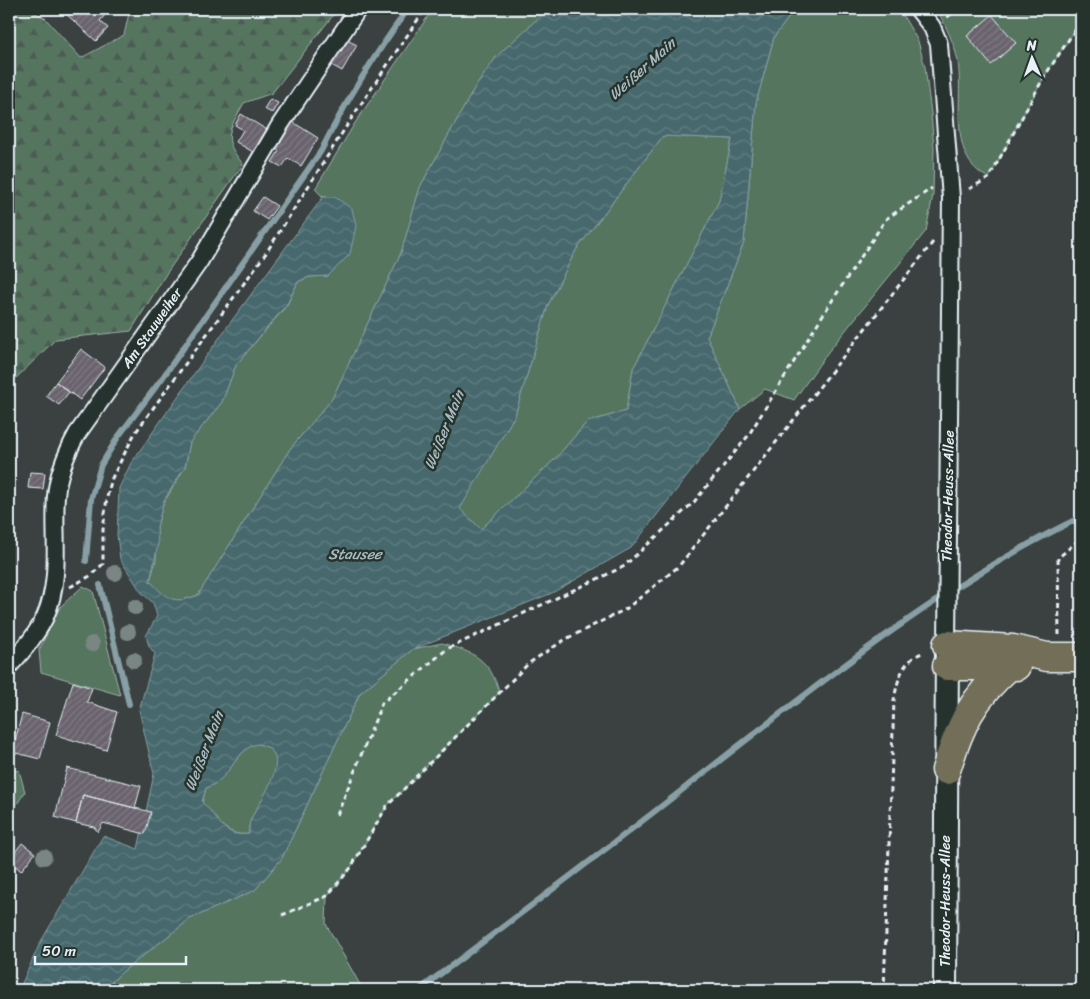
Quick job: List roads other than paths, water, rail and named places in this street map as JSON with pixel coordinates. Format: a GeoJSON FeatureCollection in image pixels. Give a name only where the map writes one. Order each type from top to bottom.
{"type":"FeatureCollection","features":[{"type":"Feature","properties":{"kind":"highway"},"geometry":{"type":"LineString","coordinates":[[947,655],[1013,649],[1062,657]]}},
{"type":"Feature","properties":{"kind":"highway"},"geometry":{"type":"LineString","coordinates":[[947,655],[1008,667],[1062,657]]}},
{"type":"Feature","properties":{"kind":"highway"},"geometry":{"type":"LineString","coordinates":[[946,770],[957,733],[977,700],[1008,667]]}},
{"type":"Feature","properties":{"kind":"main road","name":"Theodor-Heuss-Allee"},"geometry":{"type":"LineString","coordinates":[[945,990],[947,655]]}},
{"type":"Feature","properties":{"kind":"street","name":"Am Stauweiher"},"geometry":{"type":"LineString","coordinates":[[9,666],[31,641],[46,616],[57,553],[56,497],[64,457],[77,434],[199,262],[280,125],[358,9]]}},
{"type":"Feature","properties":{"kind":"street","name":"Theodor-Heuss-Allee"},"geometry":{"type":"LineString","coordinates":[[918,9],[932,27],[939,44],[951,198],[947,655]]}},
{"type":"Feature","properties":{"kind":"water","name":"Stausee"},"geometry":{"type":"Polygon","coordinates":[[[548,9],[795,9],[774,37],[756,103],[744,242],[707,337],[740,409],[631,548],[552,593],[413,649],[360,693],[282,858],[255,890],[190,919],[122,972],[103,990],[19,990],[40,943],[103,836],[138,849],[154,774],[139,710],[155,654],[149,646],[146,636],[157,616],[153,603],[141,592],[120,559],[117,535],[119,488],[131,463],[227,327],[323,197],[335,197],[352,209],[356,226],[350,254],[328,276],[309,277],[298,282],[287,304],[236,365],[222,402],[190,442],[185,467],[164,500],[157,527],[158,545],[150,581],[166,596],[177,600],[198,595],[290,449],[332,399],[401,253],[420,187],[474,89],[497,56],[548,9]],[[663,136],[576,250],[548,305],[515,415],[460,509],[481,529],[556,458],[587,422],[626,411],[633,369],[719,201],[732,139],[663,136]],[[258,744],[246,750],[222,778],[206,788],[202,802],[227,830],[233,833],[249,834],[250,821],[272,777],[275,756],[269,749],[258,744]]]}},
{"type":"Feature","properties":{"kind":"waterway"},"geometry":{"type":"LineString","coordinates":[[86,561],[91,499],[101,465],[118,437],[161,380],[321,151],[362,78],[408,9]]}},
{"type":"Feature","properties":{"kind":"waterway"},"geometry":{"type":"LineString","coordinates":[[419,990],[828,677],[926,607],[976,575],[1081,517]]}},
{"type":"Feature","properties":{"kind":"waterway"},"geometry":{"type":"LineString","coordinates":[[100,585],[129,704]]}},
{"type":"Feature","properties":{"kind":"water label","name":"Weißer Main"},"geometry":{"type":"Point","coordinates":[642,69]}},
{"type":"Feature","properties":{"kind":"water label","name":"Weißer Main"},"geometry":{"type":"Point","coordinates":[444,430]}},
{"type":"Feature","properties":{"kind":"water label","name":"Weißer Main"},"geometry":{"type":"Point","coordinates":[204,751]}}]}
